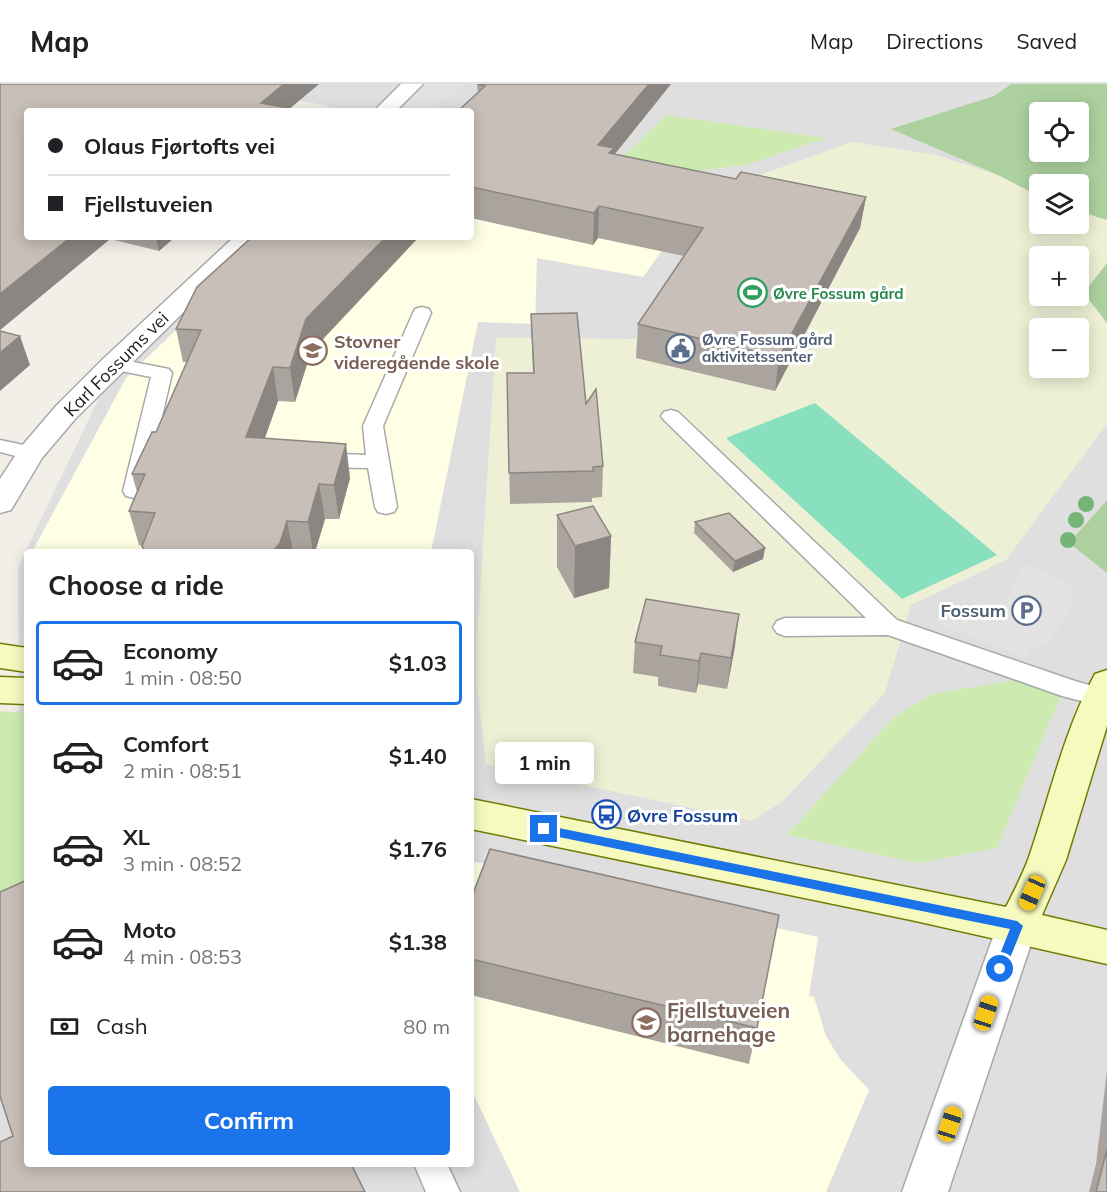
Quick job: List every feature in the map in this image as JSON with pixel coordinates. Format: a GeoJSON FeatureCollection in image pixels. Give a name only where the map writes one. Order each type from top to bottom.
{"type":"FeatureCollection","features":[{"type":"Feature","properties":{"kind":"street"},"geometry":{"type":"LineString","coordinates":[[387,108],[413,84]]}},
{"type":"Feature","properties":{"kind":"street","name":"Karl Fossums vei"},"geometry":{"type":"LineString","coordinates":[[0,503],[31,453],[113,364],[245,240]]}},
{"type":"Feature","properties":{"kind":"street"},"geometry":{"type":"LineString","coordinates":[[0,656],[24,660]]}},
{"type":"Feature","properties":{"kind":"street"},"geometry":{"type":"LineString","coordinates":[[0,690],[24,691]]}},
{"type":"Feature","properties":{"kind":"street"},"geometry":{"type":"LineString","coordinates":[[925,1192],[1000,969],[1047,860],[1088,730],[1104,690]]}},
{"type":"Feature","properties":{"kind":"street"},"geometry":{"type":"LineString","coordinates":[[474,817],[1017,926],[1107,947]]}},
{"type":"Feature","properties":{"kind":"lane"},"geometry":{"type":"LineString","coordinates":[[386,507],[376,462],[372,426],[422,313]]}},
{"type":"Feature","properties":{"kind":"lane"},"geometry":{"type":"LineString","coordinates":[[113,364],[162,373],[134,490]]}},
{"type":"Feature","properties":{"kind":"lane"},"geometry":{"type":"LineString","coordinates":[[671,416],[889,626]]}},
{"type":"Feature","properties":{"kind":"lane"},"geometry":{"type":"LineString","coordinates":[[0,446],[31,453]]}},
{"type":"Feature","properties":{"kind":"lane"},"geometry":{"type":"LineString","coordinates":[[300,459],[376,462]]}},
{"type":"Feature","properties":{"kind":"lane"},"geometry":{"type":"LineString","coordinates":[[785,627],[889,626],[1071,689],[1104,690]]}},
{"type":"Feature","properties":{"kind":"lane"},"geometry":{"type":"LineString","coordinates":[[431,1167],[443,1192]]}},
{"type":"Feature","properties":{"kind":"shaded area"},"geometry":{"type":"Polygon","coordinates":[[[207,84],[1107,84],[1107,1192],[0,1192],[0,723],[19,710],[18,567],[24,554],[24,1167],[474,1167],[474,549],[27,549],[109,377],[256,240],[474,240],[474,108],[328,108],[330,106],[207,84]]]}},
{"type":"Feature","properties":{"kind":"shaded area"},"geometry":{"type":"Polygon","coordinates":[[[424,84],[461,84],[436,108],[397,108],[424,84]]]}},
{"type":"Feature","properties":{"kind":"shaded area","name":"Øvre Fossum gård"},"geometry":{"type":"Polygon","coordinates":[[[852,142],[936,155],[998,175],[1029,191],[1029,234],[1089,234],[1089,214],[1107,220],[1107,263],[1089,286],[1089,246],[1029,246],[1029,306],[1089,306],[1089,300],[1107,323],[1107,424],[1006,560],[911,605],[885,693],[783,801],[752,821],[486,764],[477,685],[477,640],[496,338],[635,339],[732,185],[852,142]]]}},
{"type":"Feature","properties":{"kind":"shaded area","name":"Stovner videregående skole"},"geometry":{"type":"Polygon","coordinates":[[[474,149],[704,192],[643,277],[537,258],[535,324],[478,322],[432,549],[34,549],[126,378],[270,240],[474,240],[474,149]]]}},
{"type":"Feature","properties":{"kind":"shaded area","name":"Fossum"},"geometry":{"type":"Polygon","coordinates":[[[1024,564],[1071,584],[1071,608],[1049,643],[1029,650],[1027,658],[930,620],[980,612],[1007,599],[1024,564]]]}},
{"type":"Feature","properties":{"kind":"shaded area","name":"Fjellstuveien barnehage"},"geometry":{"type":"Polygon","coordinates":[[[474,861],[818,937],[809,996],[814,997],[826,1036],[840,1059],[869,1090],[826,1192],[520,1192],[474,1095],[474,861]]]}},
{"type":"Feature","properties":{"kind":"green space"},"geometry":{"type":"Polygon","coordinates":[[[1011,84],[1107,84],[1107,220],[1089,214],[1089,174],[1029,174],[1029,191],[998,175],[891,129],[994,96],[1011,84]]]}},
{"type":"Feature","properties":{"kind":"green space"},"geometry":{"type":"Polygon","coordinates":[[[666,115],[826,138],[746,165],[693,171],[621,159],[666,115]]]}},
{"type":"Feature","properties":{"kind":"green space"},"geometry":{"type":"Polygon","coordinates":[[[1107,263],[1107,323],[1089,300],[1089,286],[1107,263]]]}},
{"type":"Feature","properties":{"kind":"green space"},"geometry":{"type":"Polygon","coordinates":[[[815,403],[997,555],[902,599],[726,438],[815,403]]]}},
{"type":"Feature","properties":{"kind":"green space"},"geometry":{"type":"Polygon","coordinates":[[[1107,500],[1107,573],[1069,543],[1107,500]]]}},
{"type":"Feature","properties":{"kind":"green space"},"geometry":{"type":"Polygon","coordinates":[[[1016,680],[1061,695],[997,848],[918,863],[787,835],[893,718],[932,694],[1016,680]]]}},
{"type":"Feature","properties":{"kind":"green space"},"geometry":{"type":"Polygon","coordinates":[[[0,711],[24,713],[24,897],[0,909],[0,711]]]}},
{"type":"Feature","properties":{"kind":"building"},"geometry":{"type":"Polygon","coordinates":[[[0,84],[284,84],[261,103],[288,108],[24,108],[24,240],[67,240],[0,294],[0,84]]]}},
{"type":"Feature","properties":{"kind":"building"},"geometry":{"type":"Polygon","coordinates":[[[477,84],[649,84],[598,145],[614,148],[609,153],[736,179],[741,172],[866,197],[779,357],[638,324],[703,228],[599,206],[594,213],[474,188],[474,108],[461,108],[485,86],[477,84]]]}},
{"type":"Feature","properties":{"kind":"building"},"geometry":{"type":"Polygon","coordinates":[[[249,240],[383,240],[306,319],[290,368],[273,367],[246,437],[346,444],[334,485],[319,484],[308,522],[287,521],[280,543],[275,549],[144,549],[142,546],[155,513],[129,511],[145,474],[132,474],[152,432],[156,432],[201,330],[176,329],[197,287],[249,240]]]}},
{"type":"Feature","properties":{"kind":"building"},"geometry":{"type":"Polygon","coordinates":[[[577,313],[586,404],[596,389],[603,466],[593,467],[593,471],[509,473],[507,373],[534,373],[531,314],[577,313]]]}},
{"type":"Feature","properties":{"kind":"building"},"geometry":{"type":"Polygon","coordinates":[[[0,331],[20,336],[0,353],[0,331]]]}},
{"type":"Feature","properties":{"kind":"building"},"geometry":{"type":"Polygon","coordinates":[[[593,506],[611,536],[575,546],[557,515],[593,506]]]}},
{"type":"Feature","properties":{"kind":"building"},"geometry":{"type":"Polygon","coordinates":[[[729,513],[765,548],[735,561],[695,522],[729,513]]]}},
{"type":"Feature","properties":{"kind":"building"},"geometry":{"type":"Polygon","coordinates":[[[646,599],[739,614],[731,658],[701,653],[699,661],[660,655],[662,646],[635,642],[646,599]]]}},
{"type":"Feature","properties":{"kind":"building"},"geometry":{"type":"Polygon","coordinates":[[[490,849],[779,915],[757,1028],[474,960],[474,891],[490,849]]]}},
{"type":"Feature","properties":{"kind":"building"},"geometry":{"type":"Polygon","coordinates":[[[24,881],[24,1167],[352,1167],[365,1192],[0,1192],[0,1142],[13,1136],[0,1096],[0,892],[24,881]]]}},
{"type":"Feature","properties":{"kind":"building"},"geometry":{"type":"Polygon","coordinates":[[[1107,1149],[1107,1192],[1096,1192],[1107,1149]]]}},
{"type":"Feature","properties":{"kind":"place","name":"Øvre Fossum gård"},"geometry":{"type":"Point","coordinates":[752,293]}},
{"type":"Feature","properties":{"kind":"place","name":"Øvre Fossum gård aktivitetssenter"},"geometry":{"type":"Point","coordinates":[681,348]}},
{"type":"Feature","properties":{"kind":"place","name":"Stovner videregående skole"},"geometry":{"type":"Point","coordinates":[313,351]}},
{"type":"Feature","properties":{"kind":"place","name":"Fossum"},"geometry":{"type":"Point","coordinates":[1027,610]}},
{"type":"Feature","properties":{"kind":"place","name":"Øvre Fossum"},"geometry":{"type":"Point","coordinates":[606,815]}},
{"type":"Feature","properties":{"kind":"place","name":"Fjellstuveien barnehage"},"geometry":{"type":"Point","coordinates":[646,1022]}},
{"type":"Feature","properties":{"kind":"route"},"geometry":{"type":"LineString","coordinates":[[544,829],[1017,926],[1000,969]]}}]}
